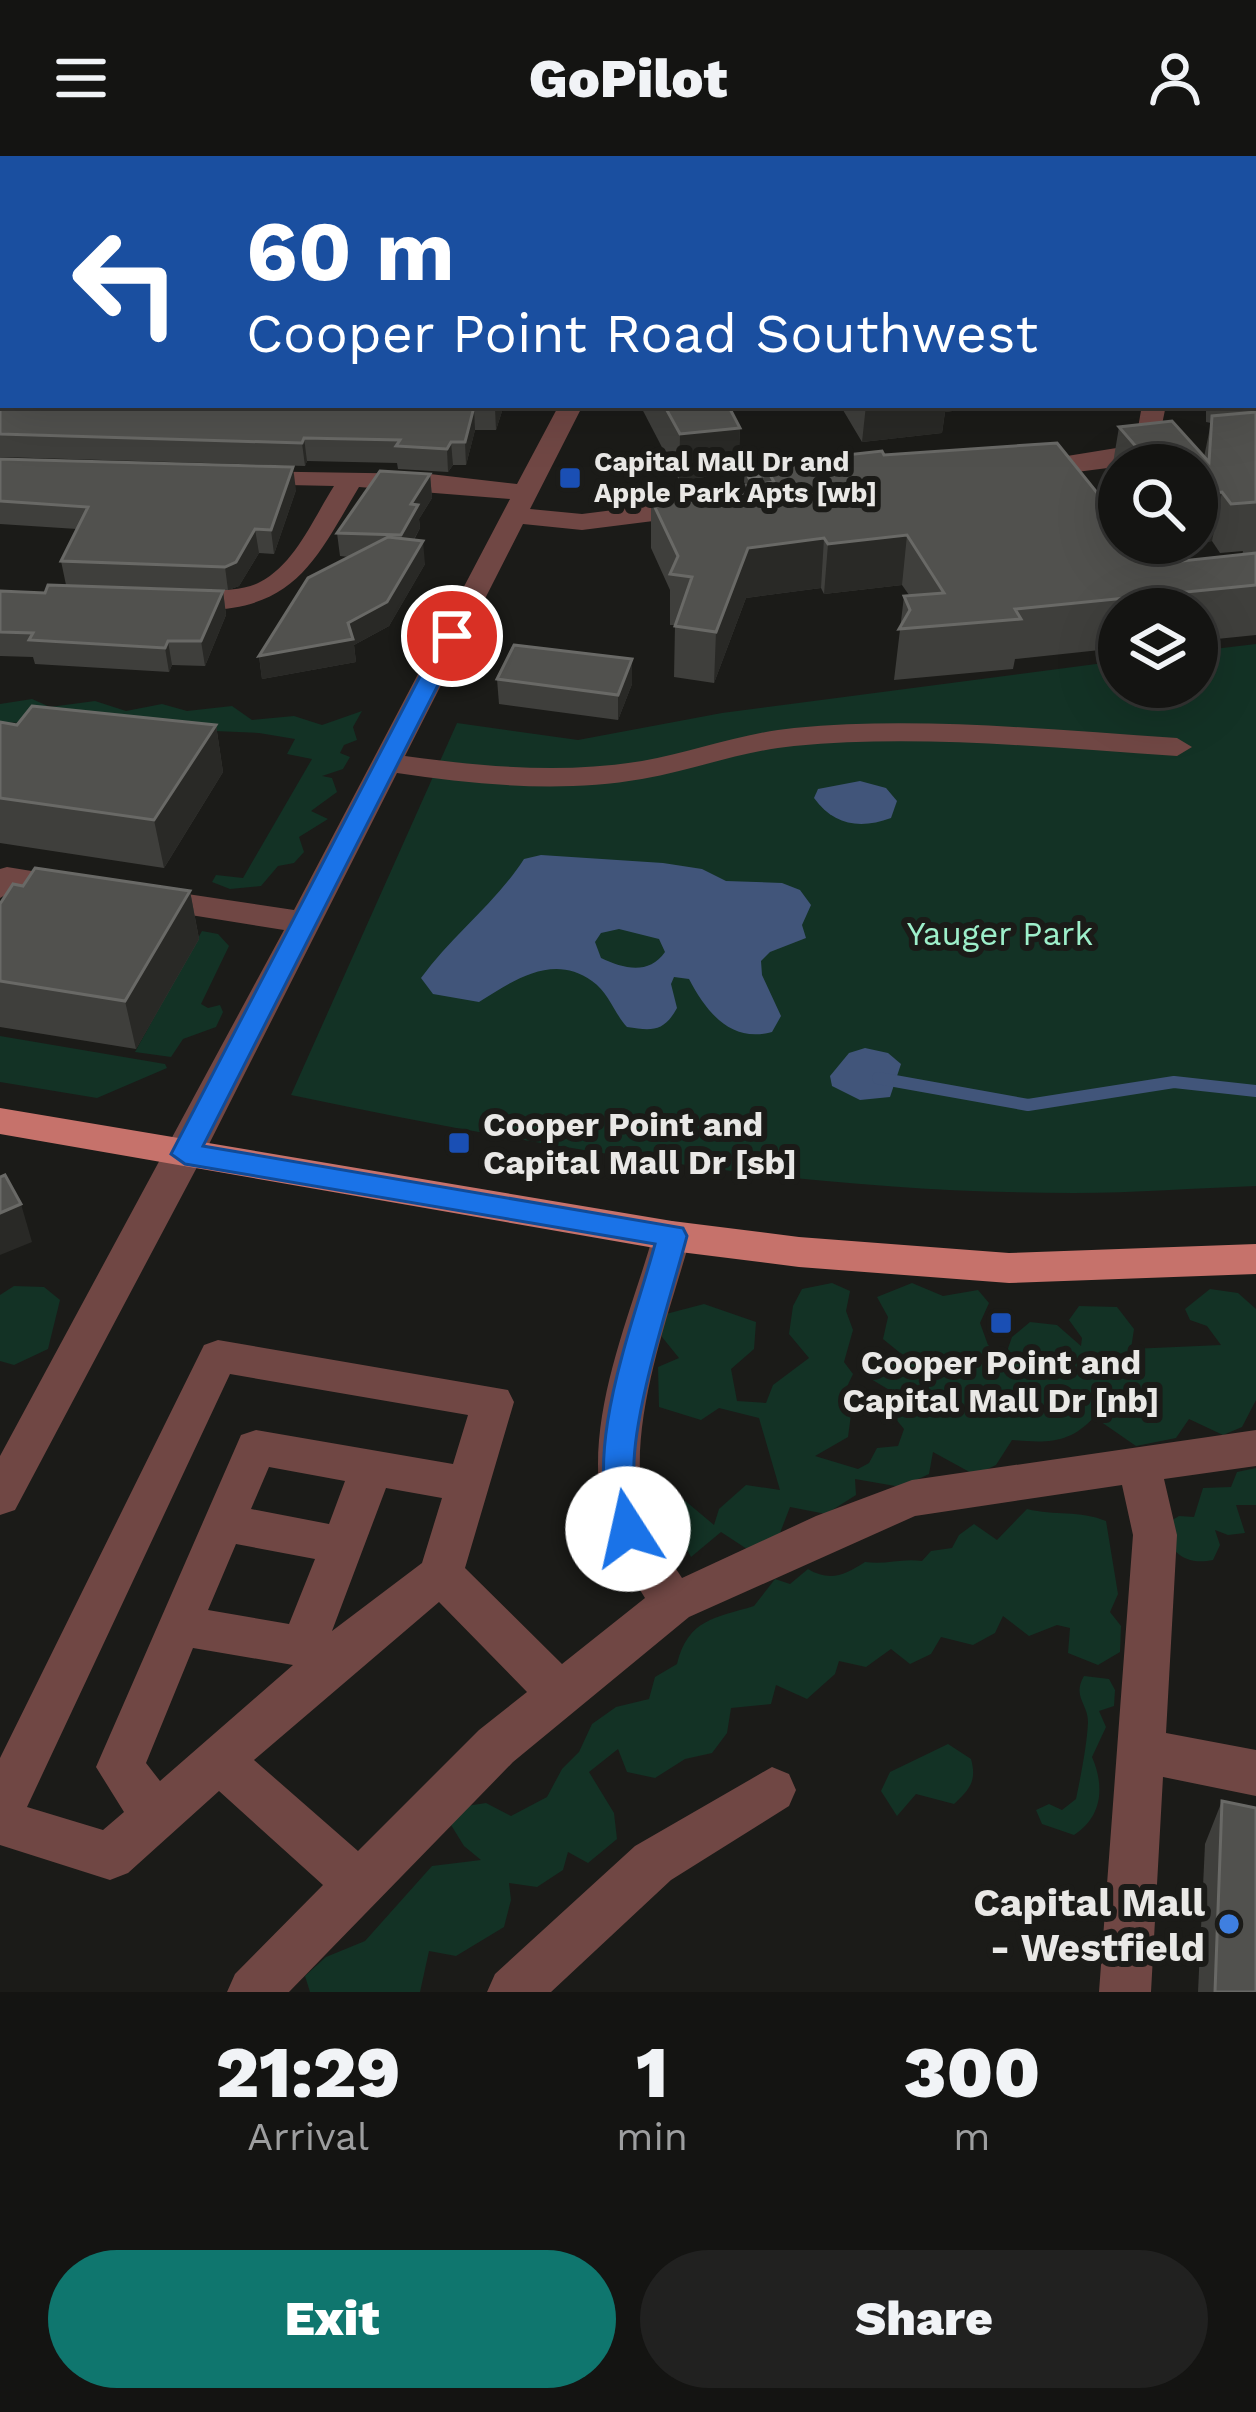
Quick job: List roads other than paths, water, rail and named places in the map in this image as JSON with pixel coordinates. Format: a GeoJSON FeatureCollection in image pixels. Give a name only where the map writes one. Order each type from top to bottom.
{"type":"FeatureCollection","features":[{"type":"Feature","properties":{"kind":"main road"},"geometry":{"type":"LineString","coordinates":[[0,1121],[672,1236],[878,1260],[1009,1268],[1256,1259]]}},
{"type":"Feature","properties":{"kind":"street"},"geometry":{"type":"LineString","coordinates":[[0,1497],[185,1154],[569,408]]}},
{"type":"Feature","properties":{"kind":"street"},"geometry":{"type":"LineString","coordinates":[[1003,473],[1058,477],[1131,458],[1147,449],[1154,408]]}},
{"type":"Feature","properties":{"kind":"street"},"geometry":{"type":"LineString","coordinates":[[214,476],[351,479],[520,504],[582,522],[736,503]]}},
{"type":"Feature","properties":{"kind":"street"},"geometry":{"type":"LineString","coordinates":[[154,602],[230,603],[257,597],[282,584],[351,479]]}},
{"type":"Feature","properties":{"kind":"street"},"geometry":{"type":"LineString","coordinates":[[386,762],[491,778],[538,779],[643,769],[746,743],[895,730],[1177,747]]}},
{"type":"Feature","properties":{"kind":"street"},"geometry":{"type":"LineString","coordinates":[[0,888],[7,878],[304,922]]}},
{"type":"Feature","properties":{"kind":"street"},"geometry":{"type":"LineString","coordinates":[[672,1236],[628,1405],[617,1474],[628,1529],[673,1603]]}},
{"type":"Feature","properties":{"kind":"street"},"geometry":{"type":"LineString","coordinates":[[0,1810],[218,1357],[494,1402],[441,1574],[321,1650],[221,1762],[110,1856],[0,1822]]}},
{"type":"Feature","properties":{"kind":"street"},"geometry":{"type":"LineString","coordinates":[[157,1816],[120,1766],[256,1447],[469,1484]]}},
{"type":"Feature","properties":{"kind":"street"},"geometry":{"type":"LineString","coordinates":[[253,1992],[496,1746],[673,1603],[832,1529],[912,1498],[1256,1448]]}},
{"type":"Feature","properties":{"kind":"street"},"geometry":{"type":"LineString","coordinates":[[1125,1992],[1155,1535],[1138,1462]]}},
{"type":"Feature","properties":{"kind":"street"},"geometry":{"type":"LineString","coordinates":[[321,1650],[342,1545],[372,1468]]}},
{"type":"Feature","properties":{"kind":"street"},"geometry":{"type":"LineString","coordinates":[[223,1522],[342,1545]]}},
{"type":"Feature","properties":{"kind":"street"},"geometry":{"type":"LineString","coordinates":[[441,1574],[560,1694]]}},
{"type":"Feature","properties":{"kind":"street"},"geometry":{"type":"LineString","coordinates":[[179,1624],[321,1650]]}},
{"type":"Feature","properties":{"kind":"street"},"geometry":{"type":"LineString","coordinates":[[1142,1750],[1256,1773]]}},
{"type":"Feature","properties":{"kind":"street"},"geometry":{"type":"LineString","coordinates":[[221,1762],[358,1883]]}},
{"type":"Feature","properties":{"kind":"street"},"geometry":{"type":"LineString","coordinates":[[513,1992],[652,1863],[772,1790]]}},
{"type":"Feature","properties":{"kind":"water"},"geometry":{"type":"Polygon","coordinates":[[[860,781],[886,788],[897,801],[891,818],[849,823],[830,814],[814,798],[818,789],[860,781]]]}},
{"type":"Feature","properties":{"kind":"water"},"geometry":{"type":"Polygon","coordinates":[[[541,855],[663,863],[702,869],[726,881],[782,883],[800,890],[811,905],[802,925],[806,938],[770,952],[761,961],[762,975],[781,1016],[772,1032],[732,1029],[712,1014],[689,979],[674,977],[671,984],[677,1008],[662,1026],[650,1029],[627,1027],[598,986],[563,969],[534,973],[479,1002],[433,994],[421,978],[524,859],[541,855]],[[619,929],[601,933],[595,942],[601,958],[636,968],[651,964],[665,952],[659,939],[619,929]]]}},
{"type":"Feature","properties":{"kind":"water"},"geometry":{"type":"Polygon","coordinates":[[[865,1048],[888,1053],[901,1064],[890,1097],[860,1100],[832,1086],[830,1076],[849,1053],[865,1048]]]}},
{"type":"Feature","properties":{"kind":"waterway"},"geometry":{"type":"LineString","coordinates":[[878,1078],[1028,1105],[1174,1082],[1256,1091]]}},
{"type":"Feature","properties":{"kind":"place","name":"Capital Mall Dr and Apple Park Apts [wb]"},"geometry":{"type":"Point","coordinates":[570,478]}},
{"type":"Feature","properties":{"kind":"place","name":"Cooper Point and Capital Mall Dr [sb]"},"geometry":{"type":"Point","coordinates":[459,1143]}},
{"type":"Feature","properties":{"kind":"place","name":"Cooper Point and Capital Mall Dr [nb]"},"geometry":{"type":"Point","coordinates":[1001,1323]}},
{"type":"Feature","properties":{"kind":"place","name":"Capital Mall - Westfield"},"geometry":{"type":"Point","coordinates":[1229,1924]}},
{"type":"Feature","properties":{"kind":"park label","name":"Yauger Park"},"geometry":{"type":"Point","coordinates":[1000,933]}}]}
